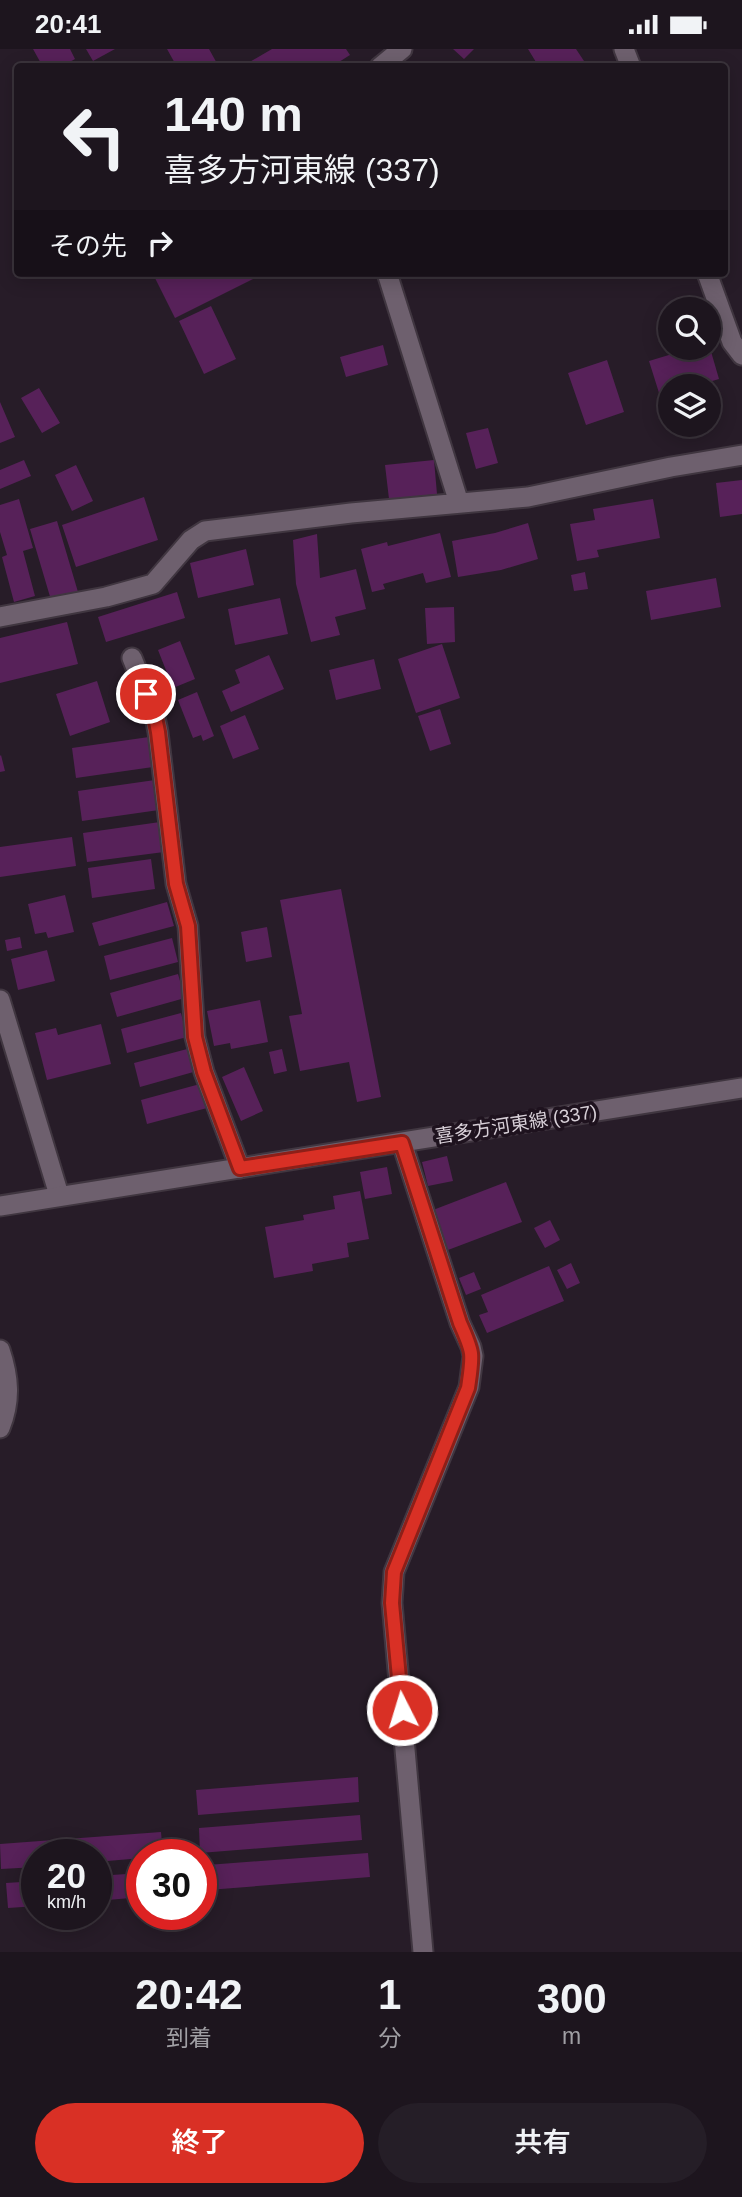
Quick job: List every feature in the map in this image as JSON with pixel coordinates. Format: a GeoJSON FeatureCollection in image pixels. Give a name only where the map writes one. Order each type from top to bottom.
{"type":"FeatureCollection","features":[{"type":"Feature","properties":{"kind":"street"},"geometry":{"type":"LineString","coordinates":[[385,63],[402,49]]}},
{"type":"Feature","properties":{"kind":"street"},"geometry":{"type":"LineString","coordinates":[[388,277],[459,503]]}},
{"type":"Feature","properties":{"kind":"street"},"geometry":{"type":"LineString","coordinates":[[708,277],[732,342],[742,355]]}},
{"type":"Feature","properties":{"kind":"street"},"geometry":{"type":"LineString","coordinates":[[0,617],[106,597],[153,584],[191,540],[205,531],[351,513],[528,497],[742,455]]}},
{"type":"Feature","properties":{"kind":"street"},"geometry":{"type":"LineString","coordinates":[[132,658],[154,712],[158,732],[176,884],[188,926],[195,1037],[204,1072],[240,1168]]}},
{"type":"Feature","properties":{"kind":"street"},"geometry":{"type":"LineString","coordinates":[[0,1000],[59,1195]]}},
{"type":"Feature","properties":{"kind":"street","name":"喜多方河東線 (337)"},"geometry":{"type":"LineString","coordinates":[[0,1206],[742,1088]]}},
{"type":"Feature","properties":{"kind":"street"},"geometry":{"type":"LineString","coordinates":[[402,1143],[473,1356],[468,1388],[394,1572],[392,1603],[423,1952]]}},
{"type":"Feature","properties":{"kind":"street"},"geometry":{"type":"LineString","coordinates":[[0,1350],[9,1382],[6,1413],[0,1428]]}},
{"type":"Feature","properties":{"kind":"building"},"geometry":{"type":"Polygon","coordinates":[[[33,49],[70,49],[75,59],[68,63],[41,63],[33,49]]]}},
{"type":"Feature","properties":{"kind":"building"},"geometry":{"type":"Polygon","coordinates":[[[86,49],[115,49],[93,61],[86,49]]]}},
{"type":"Feature","properties":{"kind":"building"},"geometry":{"type":"Polygon","coordinates":[[[167,49],[209,49],[217,63],[175,63],[167,49]]]}},
{"type":"Feature","properties":{"kind":"building"},"geometry":{"type":"Polygon","coordinates":[[[272,49],[346,49],[350,55],[337,63],[248,63],[272,49]]]}},
{"type":"Feature","properties":{"kind":"building"},"geometry":{"type":"Polygon","coordinates":[[[453,49],[474,49],[464,59],[453,49]]]}},
{"type":"Feature","properties":{"kind":"building"},"geometry":{"type":"Polygon","coordinates":[[[528,49],[576,49],[585,63],[537,63],[528,49]]]}},
{"type":"Feature","properties":{"kind":"building"},"geometry":{"type":"Polygon","coordinates":[[[154,277],[255,278],[175,318],[154,277]]]}},
{"type":"Feature","properties":{"kind":"building"},"geometry":{"type":"Polygon","coordinates":[[[211,306],[236,359],[204,374],[179,321],[211,306]]]}},
{"type":"Feature","properties":{"kind":"building"},"geometry":{"type":"Polygon","coordinates":[[[383,345],[388,365],[346,377],[340,357],[383,345]]]}},
{"type":"Feature","properties":{"kind":"building"},"geometry":{"type":"Polygon","coordinates":[[[658,358],[713,360],[718,374],[658,374],[658,390],[649,361],[658,358]]]}},
{"type":"Feature","properties":{"kind":"building"},"geometry":{"type":"Polygon","coordinates":[[[607,360],[624,412],[586,425],[568,373],[607,360]]]}},
{"type":"Feature","properties":{"kind":"building"},"geometry":{"type":"Polygon","coordinates":[[[39,388],[60,423],[42,433],[21,398],[39,388]]]}},
{"type":"Feature","properties":{"kind":"building"},"geometry":{"type":"Polygon","coordinates":[[[0,402],[15,437],[0,443],[0,402]]]}},
{"type":"Feature","properties":{"kind":"building"},"geometry":{"type":"Polygon","coordinates":[[[488,428],[498,463],[476,469],[466,433],[488,428]]]}},
{"type":"Feature","properties":{"kind":"building"},"geometry":{"type":"Polygon","coordinates":[[[24,460],[31,476],[0,489],[0,470],[24,460]]]}},
{"type":"Feature","properties":{"kind":"building"},"geometry":{"type":"Polygon","coordinates":[[[434,460],[437,494],[389,499],[385,465],[434,460]]]}},
{"type":"Feature","properties":{"kind":"building"},"geometry":{"type":"Polygon","coordinates":[[[76,465],[93,501],[72,511],[55,475],[76,465]]]}},
{"type":"Feature","properties":{"kind":"building"},"geometry":{"type":"Polygon","coordinates":[[[742,480],[742,514],[720,517],[716,483],[742,480]]]}},
{"type":"Feature","properties":{"kind":"building"},"geometry":{"type":"Polygon","coordinates":[[[144,497],[158,540],[76,567],[62,525],[144,497]]]}},
{"type":"Feature","properties":{"kind":"building"},"geometry":{"type":"Polygon","coordinates":[[[19,499],[33,548],[23,551],[35,596],[14,602],[2,557],[7,555],[0,532],[0,505],[19,499]]]}},
{"type":"Feature","properties":{"kind":"building"},"geometry":{"type":"Polygon","coordinates":[[[653,499],[660,538],[597,550],[599,557],[577,561],[570,524],[595,520],[593,509],[653,499]]]}},
{"type":"Feature","properties":{"kind":"building"},"geometry":{"type":"Polygon","coordinates":[[[57,521],[78,592],[51,600],[30,529],[57,521]]]}},
{"type":"Feature","properties":{"kind":"building"},"geometry":{"type":"Polygon","coordinates":[[[528,523],[538,559],[501,570],[458,577],[452,541],[495,533],[528,523]]]}},
{"type":"Feature","properties":{"kind":"building"},"geometry":{"type":"Polygon","coordinates":[[[440,533],[451,577],[426,583],[423,573],[383,584],[385,589],[372,592],[361,549],[387,542],[388,546],[440,533]]]}},
{"type":"Feature","properties":{"kind":"building"},"geometry":{"type":"Polygon","coordinates":[[[317,534],[320,578],[356,569],[366,609],[335,617],[340,635],[311,642],[296,584],[293,540],[317,534]]]}},
{"type":"Feature","properties":{"kind":"building"},"geometry":{"type":"Polygon","coordinates":[[[246,549],[254,585],[198,598],[190,563],[246,549]]]}},
{"type":"Feature","properties":{"kind":"building"},"geometry":{"type":"Polygon","coordinates":[[[585,572],[588,589],[574,591],[571,575],[585,572]]]}},
{"type":"Feature","properties":{"kind":"building"},"geometry":{"type":"Polygon","coordinates":[[[716,578],[721,607],[651,620],[646,591],[716,578]]]}},
{"type":"Feature","properties":{"kind":"building"},"geometry":{"type":"Polygon","coordinates":[[[177,592],[185,618],[106,642],[98,617],[177,592]]]}},
{"type":"Feature","properties":{"kind":"building"},"geometry":{"type":"Polygon","coordinates":[[[280,598],[288,634],[235,645],[228,609],[280,598]]]}},
{"type":"Feature","properties":{"kind":"building"},"geometry":{"type":"Polygon","coordinates":[[[454,607],[455,642],[427,644],[425,608],[454,607]]]}},
{"type":"Feature","properties":{"kind":"building"},"geometry":{"type":"Polygon","coordinates":[[[67,622],[78,664],[0,683],[0,638],[67,622]]]}},
{"type":"Feature","properties":{"kind":"building"},"geometry":{"type":"Polygon","coordinates":[[[180,641],[195,679],[173,688],[158,650],[180,641]]]}},
{"type":"Feature","properties":{"kind":"building"},"geometry":{"type":"Polygon","coordinates":[[[442,644],[460,698],[416,713],[398,659],[442,644]]]}},
{"type":"Feature","properties":{"kind":"building"},"geometry":{"type":"Polygon","coordinates":[[[269,655],[284,689],[231,712],[222,691],[240,683],[235,670],[269,655]]]}},
{"type":"Feature","properties":{"kind":"building"},"geometry":{"type":"Polygon","coordinates":[[[374,659],[381,689],[336,700],[329,670],[374,659]]]}},
{"type":"Feature","properties":{"kind":"building"},"geometry":{"type":"Polygon","coordinates":[[[97,681],[110,722],[70,736],[56,694],[97,681]]]}},
{"type":"Feature","properties":{"kind":"building"},"geometry":{"type":"Polygon","coordinates":[[[197,692],[214,736],[203,741],[201,735],[193,738],[178,700],[197,692]]]}},
{"type":"Feature","properties":{"kind":"building"},"geometry":{"type":"Polygon","coordinates":[[[440,709],[451,744],[430,751],[418,716],[440,709]]]}},
{"type":"Feature","properties":{"kind":"building"},"geometry":{"type":"Polygon","coordinates":[[[245,715],[259,749],[233,759],[220,726],[245,715]]]}},
{"type":"Feature","properties":{"kind":"building"},"geometry":{"type":"Polygon","coordinates":[[[149,737],[153,767],[76,778],[72,748],[149,737]]]}},
{"type":"Feature","properties":{"kind":"building"},"geometry":{"type":"Polygon","coordinates":[[[0,756],[5,771],[0,772],[0,756]]]}},
{"type":"Feature","properties":{"kind":"building"},"geometry":{"type":"Polygon","coordinates":[[[155,780],[159,810],[82,821],[78,791],[155,780]]]}},
{"type":"Feature","properties":{"kind":"building"},"geometry":{"type":"Polygon","coordinates":[[[160,822],[164,852],[87,862],[83,833],[160,822]]]}},
{"type":"Feature","properties":{"kind":"building"},"geometry":{"type":"Polygon","coordinates":[[[72,837],[76,866],[0,877],[0,847],[72,837]]]}},
{"type":"Feature","properties":{"kind":"building"},"geometry":{"type":"Polygon","coordinates":[[[151,859],[155,889],[92,898],[88,868],[151,859]]]}},
{"type":"Feature","properties":{"kind":"building"},"geometry":{"type":"Polygon","coordinates":[[[341,889],[381,1097],[357,1102],[349,1062],[300,1071],[289,1016],[302,1014],[280,900],[341,889]]]}},
{"type":"Feature","properties":{"kind":"building"},"geometry":{"type":"Polygon","coordinates":[[[65,895],[74,932],[48,938],[46,932],[35,934],[28,904],[65,895]]]}},
{"type":"Feature","properties":{"kind":"building"},"geometry":{"type":"Polygon","coordinates":[[[167,902],[174,926],[99,946],[92,923],[167,902]]]}},
{"type":"Feature","properties":{"kind":"building"},"geometry":{"type":"Polygon","coordinates":[[[267,927],[272,957],[246,962],[241,932],[267,927]]]}},
{"type":"Feature","properties":{"kind":"building"},"geometry":{"type":"Polygon","coordinates":[[[20,937],[22,948],[7,951],[5,940],[20,937]]]}},
{"type":"Feature","properties":{"kind":"building"},"geometry":{"type":"Polygon","coordinates":[[[172,938],[178,962],[110,980],[104,956],[172,938]]]}},
{"type":"Feature","properties":{"kind":"building"},"geometry":{"type":"Polygon","coordinates":[[[47,950],[55,981],[18,990],[11,959],[47,950]]]}},
{"type":"Feature","properties":{"kind":"building"},"geometry":{"type":"Polygon","coordinates":[[[178,974],[185,998],[117,1017],[110,993],[178,974]]]}},
{"type":"Feature","properties":{"kind":"building"},"geometry":{"type":"Polygon","coordinates":[[[260,1000],[268,1042],[231,1049],[230,1043],[214,1046],[207,1011],[260,1000]]]}},
{"type":"Feature","properties":{"kind":"building"},"geometry":{"type":"Polygon","coordinates":[[[181,1013],[187,1037],[127,1053],[121,1029],[181,1013]]]}},
{"type":"Feature","properties":{"kind":"building"},"geometry":{"type":"Polygon","coordinates":[[[101,1024],[111,1064],[47,1080],[35,1033],[56,1028],[58,1035],[101,1024]]]}},
{"type":"Feature","properties":{"kind":"building"},"geometry":{"type":"Polygon","coordinates":[[[191,1048],[197,1071],[140,1087],[134,1063],[191,1048]]]}},
{"type":"Feature","properties":{"kind":"building"},"geometry":{"type":"Polygon","coordinates":[[[282,1049],[287,1071],[274,1074],[269,1052],[282,1049]]]}},
{"type":"Feature","properties":{"kind":"building"},"geometry":{"type":"Polygon","coordinates":[[[244,1067],[263,1111],[241,1121],[222,1077],[244,1067]]]}},
{"type":"Feature","properties":{"kind":"building"},"geometry":{"type":"Polygon","coordinates":[[[200,1084],[207,1108],[147,1124],[141,1100],[200,1084]]]}},
{"type":"Feature","properties":{"kind":"building"},"geometry":{"type":"Polygon","coordinates":[[[447,1156],[453,1181],[428,1186],[422,1162],[447,1156]]]}},
{"type":"Feature","properties":{"kind":"building"},"geometry":{"type":"Polygon","coordinates":[[[387,1167],[392,1194],[365,1199],[360,1172],[387,1167]]]}},
{"type":"Feature","properties":{"kind":"building"},"geometry":{"type":"Polygon","coordinates":[[[506,1182],[522,1222],[448,1250],[433,1210],[506,1182]]]}},
{"type":"Feature","properties":{"kind":"building"},"geometry":{"type":"Polygon","coordinates":[[[360,1191],[369,1239],[347,1243],[349,1257],[312,1264],[313,1271],[274,1278],[265,1227],[304,1220],[303,1215],[335,1209],[333,1196],[360,1191]]]}},
{"type":"Feature","properties":{"kind":"building"},"geometry":{"type":"Polygon","coordinates":[[[550,1220],[560,1240],[545,1248],[534,1228],[550,1220]]]}},
{"type":"Feature","properties":{"kind":"building"},"geometry":{"type":"Polygon","coordinates":[[[571,1263],[580,1283],[567,1289],[557,1270],[571,1263]]]}},
{"type":"Feature","properties":{"kind":"building"},"geometry":{"type":"Polygon","coordinates":[[[549,1266],[564,1301],[487,1333],[479,1315],[488,1312],[481,1295],[549,1266]]]}},
{"type":"Feature","properties":{"kind":"building"},"geometry":{"type":"Polygon","coordinates":[[[474,1272],[481,1289],[466,1295],[459,1278],[474,1272]]]}},
{"type":"Feature","properties":{"kind":"building"},"geometry":{"type":"Polygon","coordinates":[[[358,1777],[359,1802],[198,1815],[196,1790],[358,1777]]]}},
{"type":"Feature","properties":{"kind":"building"},"geometry":{"type":"Polygon","coordinates":[[[360,1815],[362,1840],[217,1852],[217,1839],[199,1839],[199,1828],[360,1815]]]}},
{"type":"Feature","properties":{"kind":"building"},"geometry":{"type":"Polygon","coordinates":[[[161,1832],[162,1839],[126,1839],[126,1859],[112,1861],[112,1839],[67,1839],[161,1832]]]}},
{"type":"Feature","properties":{"kind":"building"},"geometry":{"type":"Polygon","coordinates":[[[21,1842],[21,1868],[1,1869],[0,1844],[21,1842]]]}},
{"type":"Feature","properties":{"kind":"building"},"geometry":{"type":"Polygon","coordinates":[[[368,1853],[370,1877],[217,1889],[217,1864],[368,1853]]]}},
{"type":"Feature","properties":{"kind":"building"},"geometry":{"type":"Polygon","coordinates":[[[126,1874],[126,1898],[112,1900],[112,1875],[126,1874]]]}},
{"type":"Feature","properties":{"kind":"building"},"geometry":{"type":"Polygon","coordinates":[[[21,1882],[21,1907],[8,1908],[6,1883],[21,1882]]]}},
{"type":"Feature","properties":{"kind":"route"},"geometry":{"type":"LineString","coordinates":[[146,694],[154,712],[158,732],[176,884],[188,926],[195,1037],[204,1072],[240,1168],[402,1143],[460,1323],[471,1347],[473,1356],[468,1388],[394,1572],[392,1603],[402,1710]]}}]}
